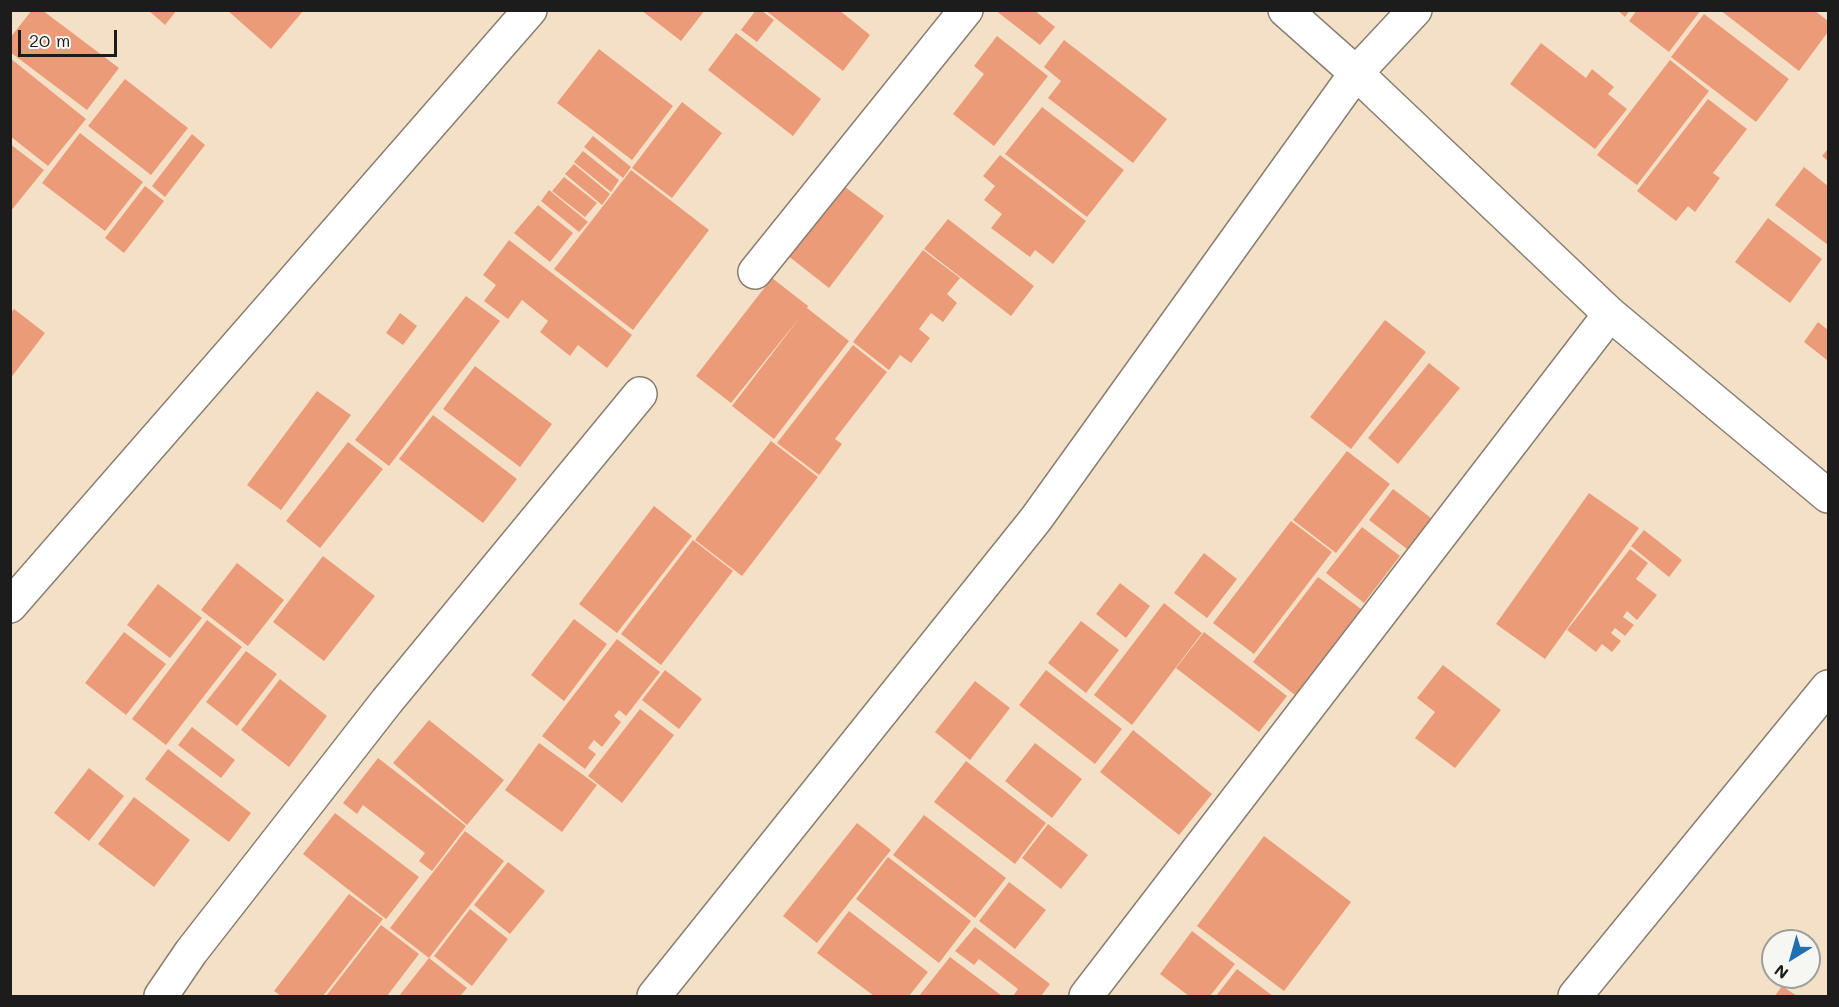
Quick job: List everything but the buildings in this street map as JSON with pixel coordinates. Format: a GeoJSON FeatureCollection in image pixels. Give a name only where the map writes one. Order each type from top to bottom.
{"type":"FeatureCollection","features":[{"type":"Feature","properties":{"kind":"street"},"geometry":{"type":"LineString","coordinates":[[10,606],[530,10]]}},
{"type":"Feature","properties":{"kind":"street"},"geometry":{"type":"LineString","coordinates":[[755,272],[966,10]]}},
{"type":"Feature","properties":{"kind":"street"},"geometry":{"type":"LineString","coordinates":[[1285,10],[1356,73],[1610,314],[1828,496]]}},
{"type":"Feature","properties":{"kind":"street"},"geometry":{"type":"LineString","coordinates":[[654,996],[1036,519],[1356,73],[1415,10]]}},
{"type":"Feature","properties":{"kind":"street"},"geometry":{"type":"LineString","coordinates":[[1086,996],[1610,314]]}},
{"type":"Feature","properties":{"kind":"street"},"geometry":{"type":"LineString","coordinates":[[161,996],[191,952],[387,701],[640,394]]}},
{"type":"Feature","properties":{"kind":"street"},"geometry":{"type":"LineString","coordinates":[[1575,996],[1828,687]]}}]}
